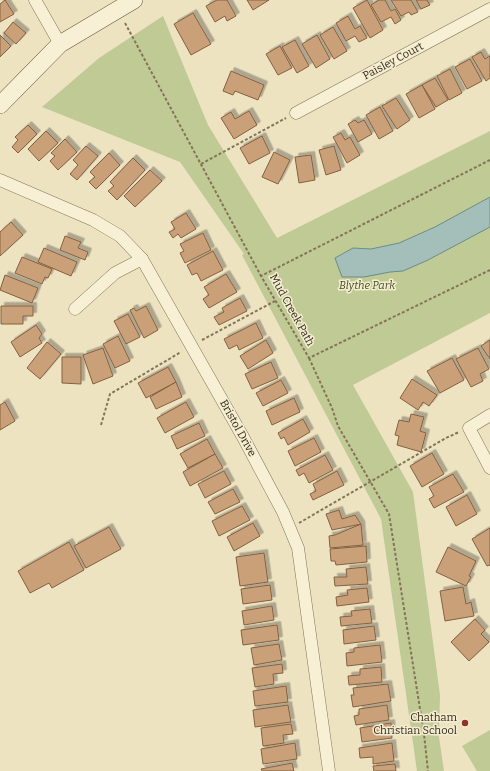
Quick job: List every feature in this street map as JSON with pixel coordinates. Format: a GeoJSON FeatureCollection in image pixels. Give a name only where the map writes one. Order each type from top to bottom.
{"type":"FeatureCollection","features":[{"type":"Feature","properties":{"kind":"street"},"geometry":{"type":"LineString","coordinates":[[35,0],[60,44]]}},
{"type":"Feature","properties":{"kind":"street"},"geometry":{"type":"LineString","coordinates":[[0,105],[60,44],[134,0]]}},
{"type":"Feature","properties":{"kind":"street","name":"Paisley Court"},"geometry":{"type":"LineString","coordinates":[[296,112],[490,9]]}},
{"type":"Feature","properties":{"kind":"street","name":"Bristol Drive"},"geometry":{"type":"LineString","coordinates":[[0,180],[93,220],[120,236],[142,259],[243,437],[283,512],[298,548],[329,771]]}},
{"type":"Feature","properties":{"kind":"street"},"geometry":{"type":"LineString","coordinates":[[75,309],[115,273],[142,259]]}},
{"type":"Feature","properties":{"kind":"street"},"geometry":{"type":"LineString","coordinates":[[490,415],[469,428],[490,468]]}},
{"type":"Feature","properties":{"kind":"path"},"geometry":{"type":"LineString","coordinates":[[119,9],[128,29],[261,276]]}},
{"type":"Feature","properties":{"kind":"path"},"geometry":{"type":"LineString","coordinates":[[201,164],[296,112]]}},
{"type":"Feature","properties":{"kind":"path","name":"Mud Creek Path"},"geometry":{"type":"LineString","coordinates":[[490,160],[261,276],[309,358],[490,270]]}},
{"type":"Feature","properties":{"kind":"path"},"geometry":{"type":"LineString","coordinates":[[101,425],[110,394],[191,346],[275,301]]}},
{"type":"Feature","properties":{"kind":"path"},"geometry":{"type":"LineString","coordinates":[[309,358],[332,408],[338,426],[388,514],[428,771]]}},
{"type":"Feature","properties":{"kind":"path"},"geometry":{"type":"LineString","coordinates":[[290,528],[446,438],[469,428]]}},
{"type":"Feature","properties":{"kind":"green space","name":"Blythe Park"},"geometry":{"type":"Polygon","coordinates":[[[163,16],[208,125],[277,238],[490,131],[490,313],[353,385],[413,492],[440,695],[439,737],[444,771],[417,771],[381,519],[242,255],[244,254],[180,162],[42,107],[99,58],[163,16]]]}},
{"type":"Feature","properties":{"kind":"green space"},"geometry":{"type":"Polygon","coordinates":[[[490,730],[490,771],[477,771],[462,746],[490,730]]]}},
{"type":"Feature","properties":{"kind":"water"},"geometry":{"type":"Polygon","coordinates":[[[490,197],[490,227],[428,260],[403,271],[364,277],[342,277],[335,258],[353,248],[371,249],[399,243],[435,227],[490,197]]]}},
{"type":"Feature","properties":{"kind":"building"},"geometry":{"type":"Polygon","coordinates":[[[5,0],[14,14],[0,22],[0,4],[5,0]]]}},
{"type":"Feature","properties":{"kind":"building"},"geometry":{"type":"Polygon","coordinates":[[[217,0],[227,0],[236,16],[227,21],[225,16],[215,22],[206,6],[217,0]]]}},
{"type":"Feature","properties":{"kind":"building"},"geometry":{"type":"Polygon","coordinates":[[[247,0],[269,0],[253,10],[247,0]]]}},
{"type":"Feature","properties":{"kind":"building"},"geometry":{"type":"Polygon","coordinates":[[[367,0],[383,30],[370,38],[353,8],[367,0]]]}},
{"type":"Feature","properties":{"kind":"building"},"geometry":{"type":"Polygon","coordinates":[[[379,0],[385,0],[391,11],[395,9],[401,20],[395,24],[391,17],[381,22],[371,5],[379,0]]]}},
{"type":"Feature","properties":{"kind":"building"},"geometry":{"type":"Polygon","coordinates":[[[391,0],[411,0],[418,12],[411,15],[409,12],[401,16],[391,0]]]}},
{"type":"Feature","properties":{"kind":"building"},"geometry":{"type":"Polygon","coordinates":[[[416,0],[427,0],[430,5],[421,9],[416,0]]]}},
{"type":"Feature","properties":{"kind":"building"},"geometry":{"type":"Polygon","coordinates":[[[193,13],[211,44],[191,55],[174,24],[193,13]]]}},
{"type":"Feature","properties":{"kind":"building"},"geometry":{"type":"Polygon","coordinates":[[[348,16],[355,29],[360,26],[367,38],[359,42],[355,36],[346,41],[336,23],[348,16]]]}},
{"type":"Feature","properties":{"kind":"building"},"geometry":{"type":"Polygon","coordinates":[[[13,22],[26,33],[16,44],[4,33],[13,22]]]}},
{"type":"Feature","properties":{"kind":"building"},"geometry":{"type":"Polygon","coordinates":[[[333,27],[347,51],[334,59],[320,35],[333,27]]]}},
{"type":"Feature","properties":{"kind":"building"},"geometry":{"type":"Polygon","coordinates":[[[0,35],[11,46],[0,57],[0,35]]]}},
{"type":"Feature","properties":{"kind":"building"},"geometry":{"type":"Polygon","coordinates":[[[317,35],[330,59],[316,68],[302,44],[317,35]]]}},
{"type":"Feature","properties":{"kind":"building"},"geometry":{"type":"Polygon","coordinates":[[[295,40],[309,66],[297,73],[282,47],[295,40]]]}},
{"type":"Feature","properties":{"kind":"building"},"geometry":{"type":"Polygon","coordinates":[[[280,46],[292,68],[278,75],[266,54],[280,46]]]}},
{"type":"Feature","properties":{"kind":"building"},"geometry":{"type":"Polygon","coordinates":[[[481,52],[485,59],[490,56],[490,78],[486,81],[472,57],[481,52]]]}},
{"type":"Feature","properties":{"kind":"building"},"geometry":{"type":"Polygon","coordinates":[[[470,59],[482,81],[467,89],[455,67],[470,59]]]}},
{"type":"Feature","properties":{"kind":"building"},"geometry":{"type":"Polygon","coordinates":[[[450,69],[462,93],[449,100],[437,76],[450,69]]]}},
{"type":"Feature","properties":{"kind":"building"},"geometry":{"type":"Polygon","coordinates":[[[231,71],[264,85],[258,100],[235,91],[233,95],[223,91],[231,71]]]}},
{"type":"Feature","properties":{"kind":"building"},"geometry":{"type":"Polygon","coordinates":[[[435,78],[448,100],[436,107],[422,85],[435,78]]]}},
{"type":"Feature","properties":{"kind":"building"},"geometry":{"type":"Polygon","coordinates":[[[422,85],[435,109],[419,118],[406,94],[422,85]]]}},
{"type":"Feature","properties":{"kind":"building"},"geometry":{"type":"Polygon","coordinates":[[[396,98],[410,120],[397,129],[382,106],[396,98]]]}},
{"type":"Feature","properties":{"kind":"building"},"geometry":{"type":"Polygon","coordinates":[[[380,107],[393,131],[379,139],[366,115],[380,107]]]}},
{"type":"Feature","properties":{"kind":"building"},"geometry":{"type":"Polygon","coordinates":[[[249,111],[257,125],[234,139],[221,118],[231,112],[235,119],[249,111]]]}},
{"type":"Feature","properties":{"kind":"building"},"geometry":{"type":"Polygon","coordinates":[[[355,120],[358,123],[364,120],[372,134],[358,142],[348,124],[355,120]]]}},
{"type":"Feature","properties":{"kind":"building"},"geometry":{"type":"Polygon","coordinates":[[[28,125],[37,134],[18,153],[12,147],[18,140],[15,137],[28,125]]]}},
{"type":"Feature","properties":{"kind":"building"},"geometry":{"type":"Polygon","coordinates":[[[46,131],[58,143],[39,161],[28,149],[46,131]]]}},
{"type":"Feature","properties":{"kind":"building"},"geometry":{"type":"Polygon","coordinates":[[[341,133],[345,140],[350,137],[360,155],[347,163],[333,137],[341,133]]]}},
{"type":"Feature","properties":{"kind":"building"},"geometry":{"type":"Polygon","coordinates":[[[262,136],[270,153],[249,164],[240,148],[262,136]]]}},
{"type":"Feature","properties":{"kind":"building"},"geometry":{"type":"Polygon","coordinates":[[[65,139],[77,152],[58,170],[50,161],[55,156],[51,153],[65,139]]]}},
{"type":"Feature","properties":{"kind":"building"},"geometry":{"type":"Polygon","coordinates":[[[86,146],[98,156],[77,180],[70,174],[78,165],[73,160],[86,146]]]}},
{"type":"Feature","properties":{"kind":"building"},"geometry":{"type":"Polygon","coordinates":[[[334,146],[341,170],[326,175],[319,150],[334,146]]]}},
{"type":"Feature","properties":{"kind":"building"},"geometry":{"type":"Polygon","coordinates":[[[274,152],[290,160],[278,184],[262,177],[274,152]]]}},
{"type":"Feature","properties":{"kind":"building"},"geometry":{"type":"Polygon","coordinates":[[[109,153],[120,165],[96,189],[89,182],[95,177],[90,172],[109,153]]]}},
{"type":"Feature","properties":{"kind":"building"},"geometry":{"type":"Polygon","coordinates":[[[311,155],[315,180],[299,183],[295,157],[311,155]]]}},
{"type":"Feature","properties":{"kind":"building"},"geometry":{"type":"Polygon","coordinates":[[[133,158],[145,170],[117,200],[108,191],[114,186],[110,182],[133,158]]]}},
{"type":"Feature","properties":{"kind":"building"},"geometry":{"type":"Polygon","coordinates":[[[150,170],[162,181],[135,207],[124,196],[150,170]]]}},
{"type":"Feature","properties":{"kind":"building"},"geometry":{"type":"Polygon","coordinates":[[[186,213],[196,229],[181,238],[178,234],[173,238],[169,232],[175,229],[171,222],[186,213]]]}},
{"type":"Feature","properties":{"kind":"building"},"geometry":{"type":"Polygon","coordinates":[[[11,222],[23,235],[0,256],[0,232],[11,222]]]}},
{"type":"Feature","properties":{"kind":"building"},"geometry":{"type":"Polygon","coordinates":[[[203,233],[211,250],[185,263],[180,253],[184,251],[180,244],[203,233]]]}},
{"type":"Feature","properties":{"kind":"building"},"geometry":{"type":"Polygon","coordinates":[[[65,236],[81,242],[78,248],[88,252],[85,260],[60,250],[65,236]]]}},
{"type":"Feature","properties":{"kind":"building"},"geometry":{"type":"Polygon","coordinates":[[[44,248],[77,262],[71,276],[38,262],[44,248]]]}},
{"type":"Feature","properties":{"kind":"building"},"geometry":{"type":"Polygon","coordinates":[[[213,251],[223,270],[201,281],[197,273],[192,275],[187,265],[213,251]]]}},
{"type":"Feature","properties":{"kind":"building"},"geometry":{"type":"Polygon","coordinates":[[[22,257],[52,269],[48,278],[45,277],[42,284],[15,273],[22,257]]]}},
{"type":"Feature","properties":{"kind":"building"},"geometry":{"type":"Polygon","coordinates":[[[226,274],[237,292],[209,308],[203,299],[209,295],[204,287],[226,274]]]}},
{"type":"Feature","properties":{"kind":"building"},"geometry":{"type":"Polygon","coordinates":[[[5,275],[38,288],[32,303],[0,290],[5,275]]]}},
{"type":"Feature","properties":{"kind":"building"},"geometry":{"type":"Polygon","coordinates":[[[240,298],[247,311],[219,325],[214,317],[224,312],[222,308],[240,298]]]}},
{"type":"Feature","properties":{"kind":"building"},"geometry":{"type":"Polygon","coordinates":[[[1,306],[33,306],[33,316],[23,316],[23,324],[1,324],[1,306]]]}},
{"type":"Feature","properties":{"kind":"building"},"geometry":{"type":"Polygon","coordinates":[[[146,306],[158,330],[144,338],[130,310],[134,308],[136,311],[146,306]]]}},
{"type":"Feature","properties":{"kind":"building"},"geometry":{"type":"Polygon","coordinates":[[[128,314],[140,337],[126,344],[114,321],[128,314]]]}},
{"type":"Feature","properties":{"kind":"building"},"geometry":{"type":"Polygon","coordinates":[[[256,323],[263,338],[239,350],[237,345],[229,349],[224,339],[256,323]]]}},
{"type":"Feature","properties":{"kind":"building"},"geometry":{"type":"Polygon","coordinates":[[[36,325],[42,334],[39,338],[42,343],[20,357],[11,342],[36,325]]]}},
{"type":"Feature","properties":{"kind":"building"},"geometry":{"type":"Polygon","coordinates":[[[118,336],[130,361],[115,368],[103,344],[118,336]]]}},
{"type":"Feature","properties":{"kind":"building"},"geometry":{"type":"Polygon","coordinates":[[[266,340],[273,353],[248,369],[240,356],[266,340]]]}},
{"type":"Feature","properties":{"kind":"building"},"geometry":{"type":"Polygon","coordinates":[[[490,340],[490,359],[481,346],[490,340]]]}},
{"type":"Feature","properties":{"kind":"building"},"geometry":{"type":"Polygon","coordinates":[[[47,342],[61,354],[40,379],[27,368],[47,342]]]}},
{"type":"Feature","properties":{"kind":"building"},"geometry":{"type":"Polygon","coordinates":[[[103,348],[113,376],[93,384],[83,355],[103,348]]]}},
{"type":"Feature","properties":{"kind":"building"},"geometry":{"type":"Polygon","coordinates":[[[478,348],[489,369],[480,374],[483,381],[471,387],[456,359],[478,348]]]}},
{"type":"Feature","properties":{"kind":"building"},"geometry":{"type":"Polygon","coordinates":[[[62,357],[81,357],[81,384],[62,383],[62,357]]]}},
{"type":"Feature","properties":{"kind":"building"},"geometry":{"type":"Polygon","coordinates":[[[452,358],[464,380],[440,393],[427,371],[452,358]]]}},
{"type":"Feature","properties":{"kind":"building"},"geometry":{"type":"Polygon","coordinates":[[[271,362],[278,378],[252,389],[245,374],[271,362]]]}},
{"type":"Feature","properties":{"kind":"building"},"geometry":{"type":"Polygon","coordinates":[[[168,367],[176,382],[146,398],[138,383],[168,367]]]}},
{"type":"Feature","properties":{"kind":"building"},"geometry":{"type":"Polygon","coordinates":[[[412,379],[437,395],[429,406],[423,402],[418,410],[400,398],[412,379]]]}},
{"type":"Feature","properties":{"kind":"building"},"geometry":{"type":"Polygon","coordinates":[[[281,380],[288,393],[263,406],[256,393],[281,380]]]}},
{"type":"Feature","properties":{"kind":"building"},"geometry":{"type":"Polygon","coordinates":[[[176,382],[182,397],[156,409],[150,397],[176,382]]]}},
{"type":"Feature","properties":{"kind":"building"},"geometry":{"type":"Polygon","coordinates":[[[294,398],[300,412],[272,425],[266,411],[294,398]]]}},
{"type":"Feature","properties":{"kind":"building"},"geometry":{"type":"Polygon","coordinates":[[[5,402],[15,421],[0,430],[0,405],[5,402]]]}},
{"type":"Feature","properties":{"kind":"building"},"geometry":{"type":"Polygon","coordinates":[[[186,402],[194,417],[165,433],[157,418],[186,402]]]}},
{"type":"Feature","properties":{"kind":"building"},"geometry":{"type":"Polygon","coordinates":[[[411,414],[424,417],[420,431],[426,433],[421,452],[397,445],[399,436],[395,435],[399,420],[409,422],[411,414]]]}},
{"type":"Feature","properties":{"kind":"building"},"geometry":{"type":"Polygon","coordinates":[[[303,419],[310,432],[288,445],[284,437],[281,439],[278,433],[303,419]]]}},
{"type":"Feature","properties":{"kind":"building"},"geometry":{"type":"Polygon","coordinates":[[[199,423],[205,436],[177,449],[171,436],[199,423]]]}},
{"type":"Feature","properties":{"kind":"building"},"geometry":{"type":"Polygon","coordinates":[[[314,438],[321,452],[295,466],[288,451],[314,438]]]}},
{"type":"Feature","properties":{"kind":"building"},"geometry":{"type":"Polygon","coordinates":[[[207,439],[215,454],[188,468],[180,454],[207,439]]]}},
{"type":"Feature","properties":{"kind":"building"},"geometry":{"type":"Polygon","coordinates":[[[432,453],[444,474],[422,487],[410,466],[432,453]]]}},
{"type":"Feature","properties":{"kind":"building"},"geometry":{"type":"Polygon","coordinates":[[[215,454],[223,468],[190,486],[183,472],[215,454]]]}},
{"type":"Feature","properties":{"kind":"building"},"geometry":{"type":"Polygon","coordinates":[[[325,455],[333,470],[309,483],[304,473],[299,476],[296,470],[325,455]]]}},
{"type":"Feature","properties":{"kind":"building"},"geometry":{"type":"Polygon","coordinates":[[[224,471],[231,484],[205,498],[198,484],[224,471]]]}},
{"type":"Feature","properties":{"kind":"building"},"geometry":{"type":"Polygon","coordinates":[[[337,471],[344,485],[313,500],[310,494],[316,491],[313,484],[337,471]]]}},
{"type":"Feature","properties":{"kind":"building"},"geometry":{"type":"Polygon","coordinates":[[[453,474],[464,492],[434,508],[429,499],[434,496],[429,487],[453,474]]]}},
{"type":"Feature","properties":{"kind":"building"},"geometry":{"type":"Polygon","coordinates":[[[233,489],[240,502],[215,514],[208,502],[233,489]]]}},
{"type":"Feature","properties":{"kind":"building"},"geometry":{"type":"Polygon","coordinates":[[[467,495],[477,514],[456,526],[446,507],[467,495]]]}},
{"type":"Feature","properties":{"kind":"building"},"geometry":{"type":"Polygon","coordinates":[[[242,506],[250,520],[219,536],[212,521],[242,506]]]}},
{"type":"Feature","properties":{"kind":"building"},"geometry":{"type":"Polygon","coordinates":[[[339,510],[342,519],[355,515],[361,524],[332,530],[326,514],[339,510]]]}},
{"type":"Feature","properties":{"kind":"building"},"geometry":{"type":"Polygon","coordinates":[[[253,523],[260,536],[234,551],[227,537],[253,523]]]}},
{"type":"Feature","properties":{"kind":"building"},"geometry":{"type":"Polygon","coordinates":[[[361,524],[363,545],[330,548],[329,536],[361,524]]]}},
{"type":"Feature","properties":{"kind":"building"},"geometry":{"type":"Polygon","coordinates":[[[109,527],[121,549],[86,568],[74,546],[109,527]]]}},
{"type":"Feature","properties":{"kind":"building"},"geometry":{"type":"Polygon","coordinates":[[[490,528],[490,565],[487,566],[472,539],[490,528]]]}},
{"type":"Feature","properties":{"kind":"building"},"geometry":{"type":"Polygon","coordinates":[[[69,542],[84,570],[52,588],[49,583],[30,593],[18,571],[69,542]]]}},
{"type":"Feature","properties":{"kind":"building"},"geometry":{"type":"Polygon","coordinates":[[[366,546],[367,562],[336,565],[335,561],[331,561],[330,549],[366,546]]]}},
{"type":"Feature","properties":{"kind":"building"},"geometry":{"type":"Polygon","coordinates":[[[448,547],[476,561],[469,576],[471,577],[466,586],[436,572],[448,547]]]}},
{"type":"Feature","properties":{"kind":"building"},"geometry":{"type":"Polygon","coordinates":[[[264,553],[268,582],[240,586],[236,557],[264,553]]]}},
{"type":"Feature","properties":{"kind":"building"},"geometry":{"type":"Polygon","coordinates":[[[366,567],[368,584],[335,586],[334,577],[347,577],[346,569],[366,567]]]}},
{"type":"Feature","properties":{"kind":"building"},"geometry":{"type":"Polygon","coordinates":[[[270,585],[272,600],[243,604],[241,589],[270,585]]]}},
{"type":"Feature","properties":{"kind":"building"},"geometry":{"type":"Polygon","coordinates":[[[463,587],[466,604],[471,602],[474,616],[445,621],[440,591],[463,587]]]}},
{"type":"Feature","properties":{"kind":"building"},"geometry":{"type":"Polygon","coordinates":[[[367,588],[369,602],[337,606],[336,597],[348,595],[347,590],[367,588]]]}},
{"type":"Feature","properties":{"kind":"building"},"geometry":{"type":"Polygon","coordinates":[[[272,606],[274,620],[244,625],[242,611],[272,606]]]}},
{"type":"Feature","properties":{"kind":"building"},"geometry":{"type":"Polygon","coordinates":[[[370,609],[372,623],[341,626],[340,617],[352,616],[351,611],[370,609]]]}},
{"type":"Feature","properties":{"kind":"building"},"geometry":{"type":"Polygon","coordinates":[[[475,619],[485,630],[481,634],[489,642],[469,661],[451,642],[475,619]]]}},
{"type":"Feature","properties":{"kind":"building"},"geometry":{"type":"Polygon","coordinates":[[[277,625],[279,640],[243,645],[241,630],[277,625]]]}},
{"type":"Feature","properties":{"kind":"building"},"geometry":{"type":"Polygon","coordinates":[[[374,626],[376,640],[344,644],[343,630],[374,626]]]}},
{"type":"Feature","properties":{"kind":"building"},"geometry":{"type":"Polygon","coordinates":[[[279,644],[282,660],[254,665],[251,648],[279,644]]]}},
{"type":"Feature","properties":{"kind":"building"},"geometry":{"type":"Polygon","coordinates":[[[380,645],[382,662],[347,666],[346,653],[354,652],[354,648],[380,645]]]}},
{"type":"Feature","properties":{"kind":"building"},"geometry":{"type":"Polygon","coordinates":[[[282,664],[283,673],[273,674],[274,684],[255,687],[252,668],[282,664]]]}},
{"type":"Feature","properties":{"kind":"building"},"geometry":{"type":"Polygon","coordinates":[[[381,667],[382,682],[349,685],[348,676],[360,675],[360,669],[381,667]]]}},
{"type":"Feature","properties":{"kind":"building"},"geometry":{"type":"Polygon","coordinates":[[[388,684],[391,701],[353,707],[351,695],[354,695],[353,688],[388,684]]]}},
{"type":"Feature","properties":{"kind":"building"},"geometry":{"type":"Polygon","coordinates":[[[286,686],[288,702],[255,706],[253,691],[286,686]]]}},
{"type":"Feature","properties":{"kind":"building"},"geometry":{"type":"Polygon","coordinates":[[[288,705],[291,722],[255,727],[253,710],[288,705]]]}},
{"type":"Feature","properties":{"kind":"building"},"geometry":{"type":"Polygon","coordinates":[[[387,705],[389,720],[356,725],[354,716],[359,715],[359,709],[387,705]]]}},
{"type":"Feature","properties":{"kind":"building"},"geometry":{"type":"Polygon","coordinates":[[[391,723],[392,738],[362,742],[360,728],[391,723]]]}},
{"type":"Feature","properties":{"kind":"building"},"geometry":{"type":"Polygon","coordinates":[[[291,724],[293,734],[283,735],[284,743],[263,746],[261,728],[291,724]]]}},
{"type":"Feature","properties":{"kind":"building"},"geometry":{"type":"Polygon","coordinates":[[[295,743],[297,759],[263,764],[261,749],[295,743]]]}},
{"type":"Feature","properties":{"kind":"building"},"geometry":{"type":"Polygon","coordinates":[[[392,743],[394,761],[373,764],[373,757],[360,758],[359,748],[392,743]]]}},
{"type":"Feature","properties":{"kind":"building"},"geometry":{"type":"Polygon","coordinates":[[[292,763],[294,771],[262,771],[261,769],[292,763]]]}},
{"type":"Feature","properties":{"kind":"building"},"geometry":{"type":"Polygon","coordinates":[[[395,764],[396,771],[374,771],[373,766],[395,764]]]}},
{"type":"Feature","properties":{"kind":"place","name":"Chatham Christian School"},"geometry":{"type":"Point","coordinates":[465,723]}}]}
